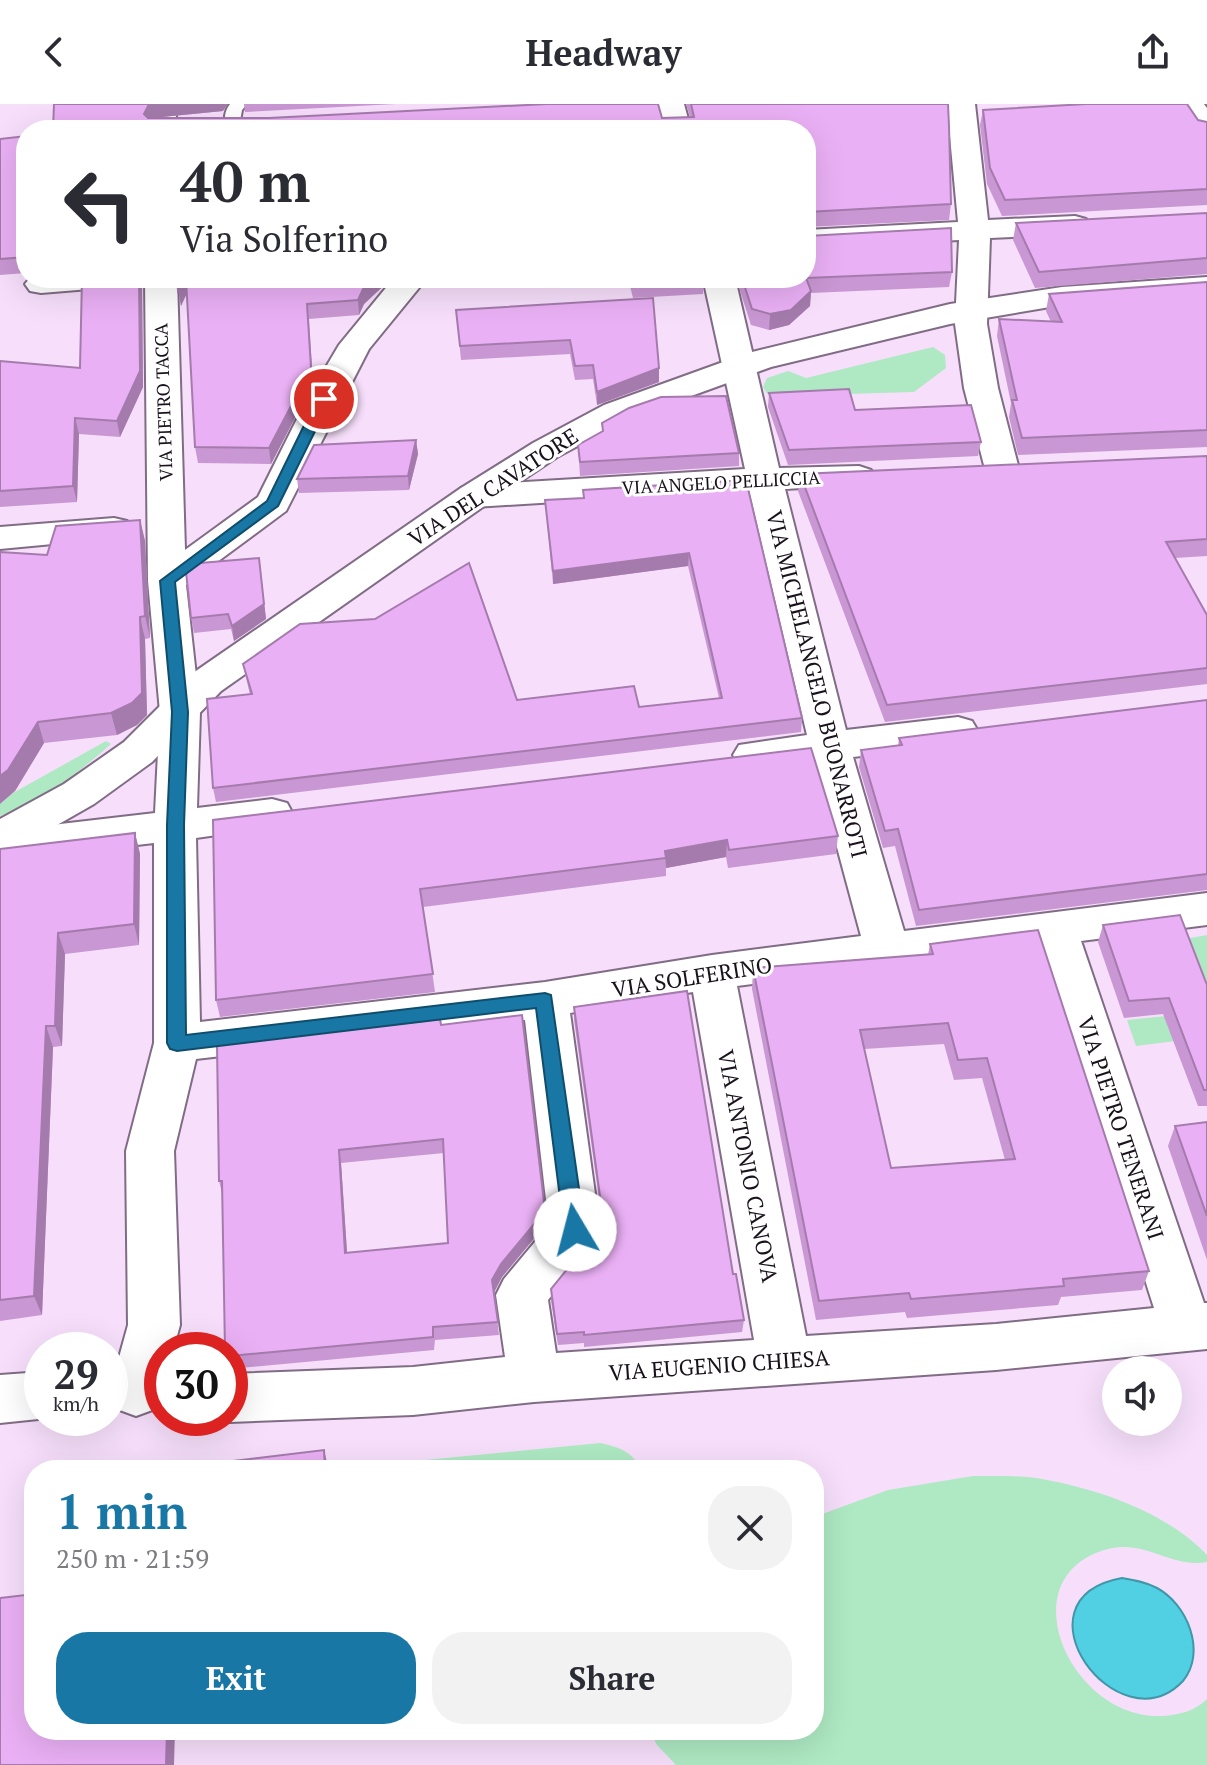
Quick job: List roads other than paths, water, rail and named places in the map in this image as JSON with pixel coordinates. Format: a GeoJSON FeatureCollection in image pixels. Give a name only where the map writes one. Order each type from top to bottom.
{"type":"FeatureCollection","features":[{"type":"Feature","properties":{"kind":"street"},"geometry":{"type":"LineString","coordinates":[[961,104],[973,229],[971,324],[981,388],[1003,469]]}},
{"type":"Feature","properties":{"kind":"street"},"geometry":{"type":"LineString","coordinates":[[1190,104],[1207,128]]}},
{"type":"Feature","properties":{"kind":"street"},"geometry":{"type":"LineString","coordinates":[[190,120],[236,114],[258,120]]}},
{"type":"Feature","properties":{"kind":"street"},"geometry":{"type":"LineString","coordinates":[[816,238],[1107,223]]}},
{"type":"Feature","properties":{"kind":"street","name":"VIA DEL CAVATORE"},"geometry":{"type":"LineString","coordinates":[[0,838],[91,785],[138,752],[207,682],[474,496],[545,450],[616,412],[737,368],[867,332],[973,309],[1062,296],[1207,286]]}},
{"type":"Feature","properties":{"kind":"street","name":"VIA PIETRO TACCA"},"geometry":{"type":"LineString","coordinates":[[136,1393],[154,1325],[150,1151],[177,1043],[175,825],[180,712],[167,581],[161,288]]}},
{"type":"Feature","properties":{"kind":"street"},"geometry":{"type":"LineString","coordinates":[[167,581],[273,503],[324,399],[355,345],[403,288]]}},
{"type":"Feature","properties":{"kind":"street","name":"VIA MICHELANGELO BUONARROTI"},"geometry":{"type":"LineString","coordinates":[[721,288],[737,368],[830,745],[887,949]]}},
{"type":"Feature","properties":{"kind":"street","name":"VIA ANGELO PELLICCIA"},"geometry":{"type":"LineString","coordinates":[[474,496],[898,475]]}},
{"type":"Feature","properties":{"kind":"street"},"geometry":{"type":"LineString","coordinates":[[0,538],[168,525]]}},
{"type":"Feature","properties":{"kind":"street"},"geometry":{"type":"LineString","coordinates":[[721,759],[991,727]]}},
{"type":"Feature","properties":{"kind":"street"},"geometry":{"type":"LineString","coordinates":[[0,846],[311,809]]}},
{"type":"Feature","properties":{"kind":"street","name":"VIA SOLFERINO"},"geometry":{"type":"LineString","coordinates":[[177,1043],[545,1000],[712,972],[1207,909]]}},
{"type":"Feature","properties":{"kind":"street","name":"VIA PIETRO TENERANI"},"geometry":{"type":"LineString","coordinates":[[1055,928],[1197,1327]]}},
{"type":"Feature","properties":{"kind":"street","name":"VIA ANTONIO CANOVA"},"geometry":{"type":"LineString","coordinates":[[712,972],[784,1359]]}},
{"type":"Feature","properties":{"kind":"street"},"geometry":{"type":"LineString","coordinates":[[534,1378],[522,1295],[575,1230],[545,1000]]}},
{"type":"Feature","properties":{"kind":"street","name":"VIA EUGENIO CHIESA"},"geometry":{"type":"LineString","coordinates":[[248,1397],[402,1392],[534,1378],[784,1359],[996,1347],[1197,1327]]}},
{"type":"Feature","properties":{"kind":"street"},"geometry":{"type":"LineString","coordinates":[[0,1399],[24,1397]]}},
{"type":"Feature","properties":{"kind":"water"},"geometry":{"type":"Polygon","coordinates":[[[1122,1578],[1149,1584],[1168,1595],[1185,1617],[1190,1630],[1193,1656],[1190,1669],[1183,1681],[1157,1697],[1130,1697],[1105,1684],[1085,1663],[1074,1638],[1074,1613],[1089,1591],[1122,1578]]]}}]}
